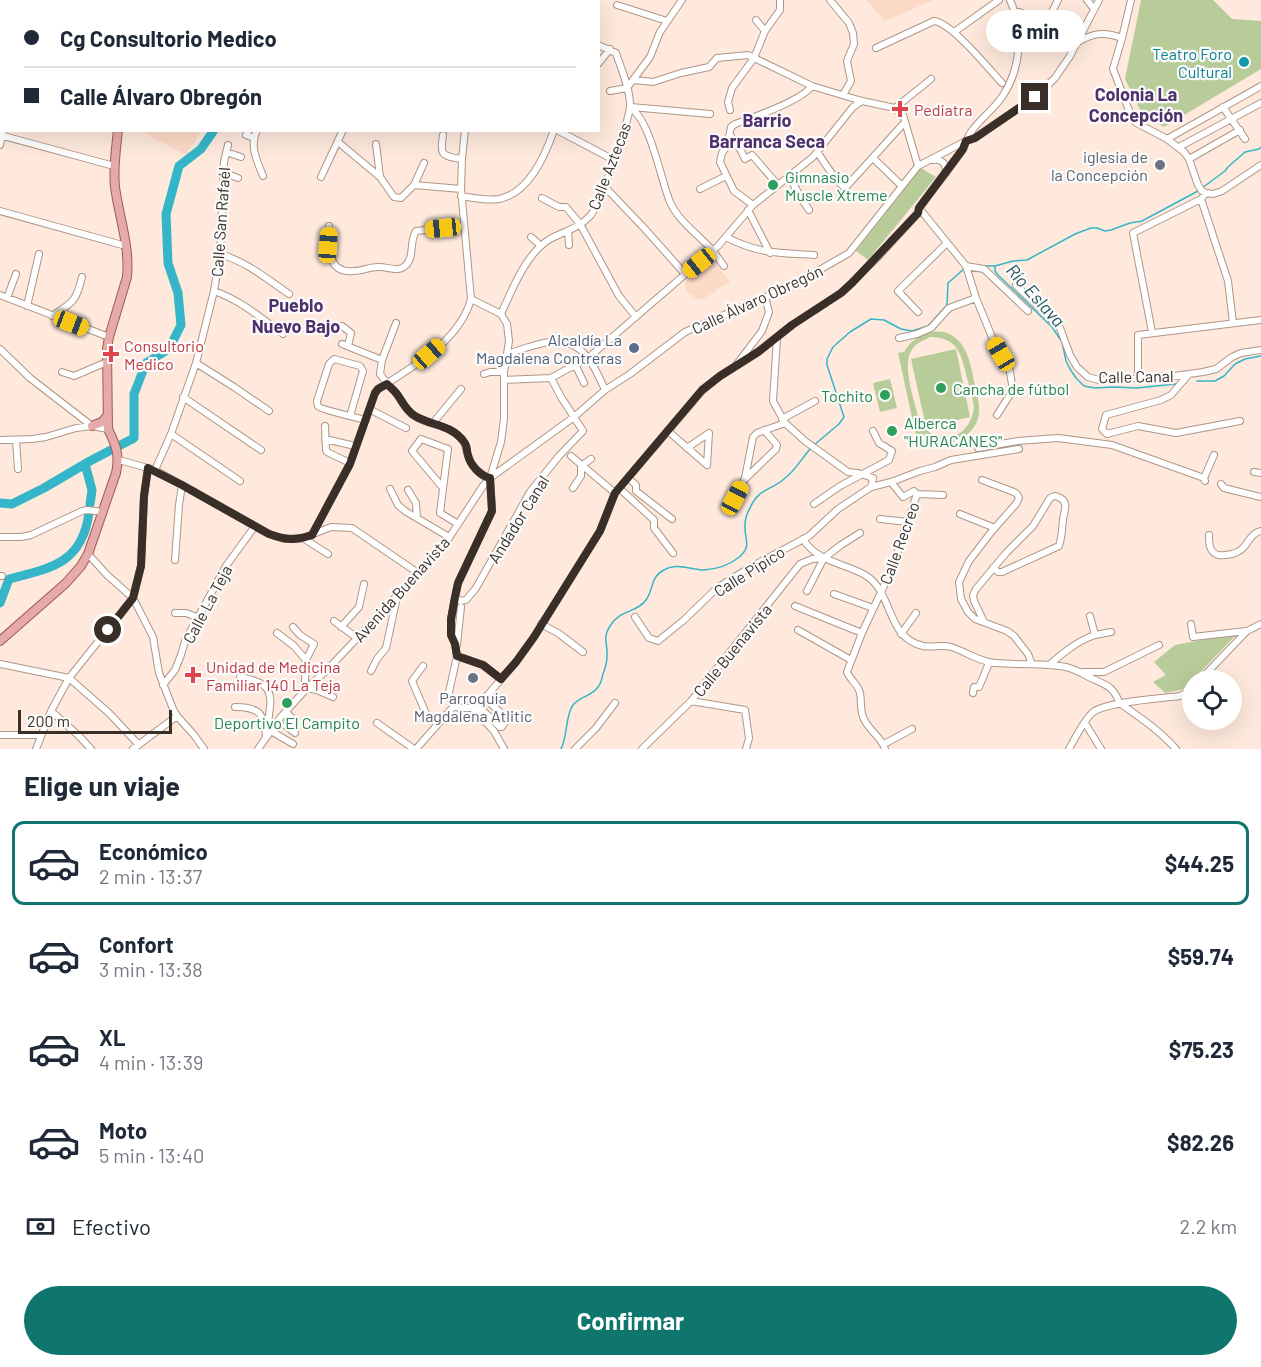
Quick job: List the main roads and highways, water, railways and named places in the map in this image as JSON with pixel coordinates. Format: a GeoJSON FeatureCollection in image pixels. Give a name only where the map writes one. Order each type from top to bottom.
{"type":"FeatureCollection","features":[{"type":"Feature","properties":{"kind":"main road"},"geometry":{"type":"LineString","coordinates":[[2,636],[74,574],[88,554],[116,472],[118,457],[108,429],[107,362],[109,338],[127,277],[126,246],[114,166],[118,132]]}},
{"type":"Feature","properties":{"kind":"main road"},"geometry":{"type":"LineString","coordinates":[[92,426],[102,422],[107,416]]}},
{"type":"Feature","properties":{"kind":"waterway"},"geometry":{"type":"LineString","coordinates":[[0,503],[12,504],[134,438],[134,394],[146,363],[169,349],[181,325],[178,293],[168,263],[166,214],[179,166],[201,149],[213,132]]}},
{"type":"Feature","properties":{"kind":"waterway"},"geometry":{"type":"LineString","coordinates":[[1202,188],[1245,152],[1261,147]]}},
{"type":"Feature","properties":{"kind":"waterway"},"geometry":{"type":"LineString","coordinates":[[984,266],[1027,260],[1091,228],[1105,231],[1142,221],[1198,191]]}},
{"type":"Feature","properties":{"kind":"waterway","name":"Río Eslava"},"geometry":{"type":"LineString","coordinates":[[995,267],[998,275],[1052,327],[1062,342],[1070,369],[1084,386],[1136,388],[1176,384]]}},
{"type":"Feature","properties":{"kind":"waterway"},"geometry":{"type":"LineString","coordinates":[[814,445],[844,417],[827,365],[827,359],[833,347],[850,332],[871,319],[884,320],[901,329],[912,331],[928,326],[947,305],[948,283],[965,268]]}},
{"type":"Feature","properties":{"kind":"waterway","name":"Río Eslava"},"geometry":{"type":"LineString","coordinates":[[1197,381],[1215,381],[1224,376],[1235,364],[1245,359],[1261,356]]}},
{"type":"Feature","properties":{"kind":"waterway"},"geometry":{"type":"LineString","coordinates":[[561,749],[570,709],[601,683],[607,661],[606,634],[614,621],[646,600],[656,576],[664,570],[679,566],[699,570],[718,568],[743,554],[747,546],[745,521],[753,502],[761,493],[788,476],[811,448]]}},
{"type":"Feature","properties":{"kind":"waterway"},"geometry":{"type":"LineString","coordinates":[[85,464],[92,490],[90,504]]}},
{"type":"Feature","properties":{"kind":"waterway"},"geometry":{"type":"LineString","coordinates":[[0,603],[9,579],[39,571],[62,561],[72,553],[80,543],[89,513]]}},
{"type":"Feature","properties":{"kind":"place","name":"Teatro Foro Cultural"},"geometry":{"type":"Point","coordinates":[1244,62]}},
{"type":"Feature","properties":{"kind":"place","name":"Pediatra"},"geometry":{"type":"Point","coordinates":[900,109]}},
{"type":"Feature","properties":{"kind":"place","name":"iglesia de la Concepción"},"geometry":{"type":"Point","coordinates":[1160,165]}},
{"type":"Feature","properties":{"kind":"place","name":"Gimnasio Muscle Xtreme"},"geometry":{"type":"Point","coordinates":[773,185]}},
{"type":"Feature","properties":{"kind":"place","name":"Alcaldía La Magdalena Contreras"},"geometry":{"type":"Point","coordinates":[634,348]}},
{"type":"Feature","properties":{"kind":"place","name":"Consultorio Medico"},"geometry":{"type":"Point","coordinates":[111,354]}},
{"type":"Feature","properties":{"kind":"place","name":"Cancha de fútbol"},"geometry":{"type":"Point","coordinates":[941,388]}},
{"type":"Feature","properties":{"kind":"place","name":"Tochito"},"geometry":{"type":"Point","coordinates":[885,395]}},
{"type":"Feature","properties":{"kind":"place","name":"Alberca \"HURACANES\""},"geometry":{"type":"Point","coordinates":[892,431]}},
{"type":"Feature","properties":{"kind":"place","name":"Unidad de Medicina Familiar 140 La Teja"},"geometry":{"type":"Point","coordinates":[193,675]}},
{"type":"Feature","properties":{"kind":"place","name":"Parroquia Magdalena Atlitic"},"geometry":{"type":"Point","coordinates":[473,678]}},
{"type":"Feature","properties":{"kind":"place","name":"Deportivo El Campito"},"geometry":{"type":"Point","coordinates":[287,703]}},
{"type":"Feature","properties":{"kind":"district","name":"Colonia La Concepción"},"geometry":{"type":"Point","coordinates":[1136,104]}},
{"type":"Feature","properties":{"kind":"district","name":"Barrio Barranca Seca"},"geometry":{"type":"Point","coordinates":[767,130]}},
{"type":"Feature","properties":{"kind":"district","name":"Pueblo Nuevo Bajo"},"geometry":{"type":"Point","coordinates":[296,315]}}]}
